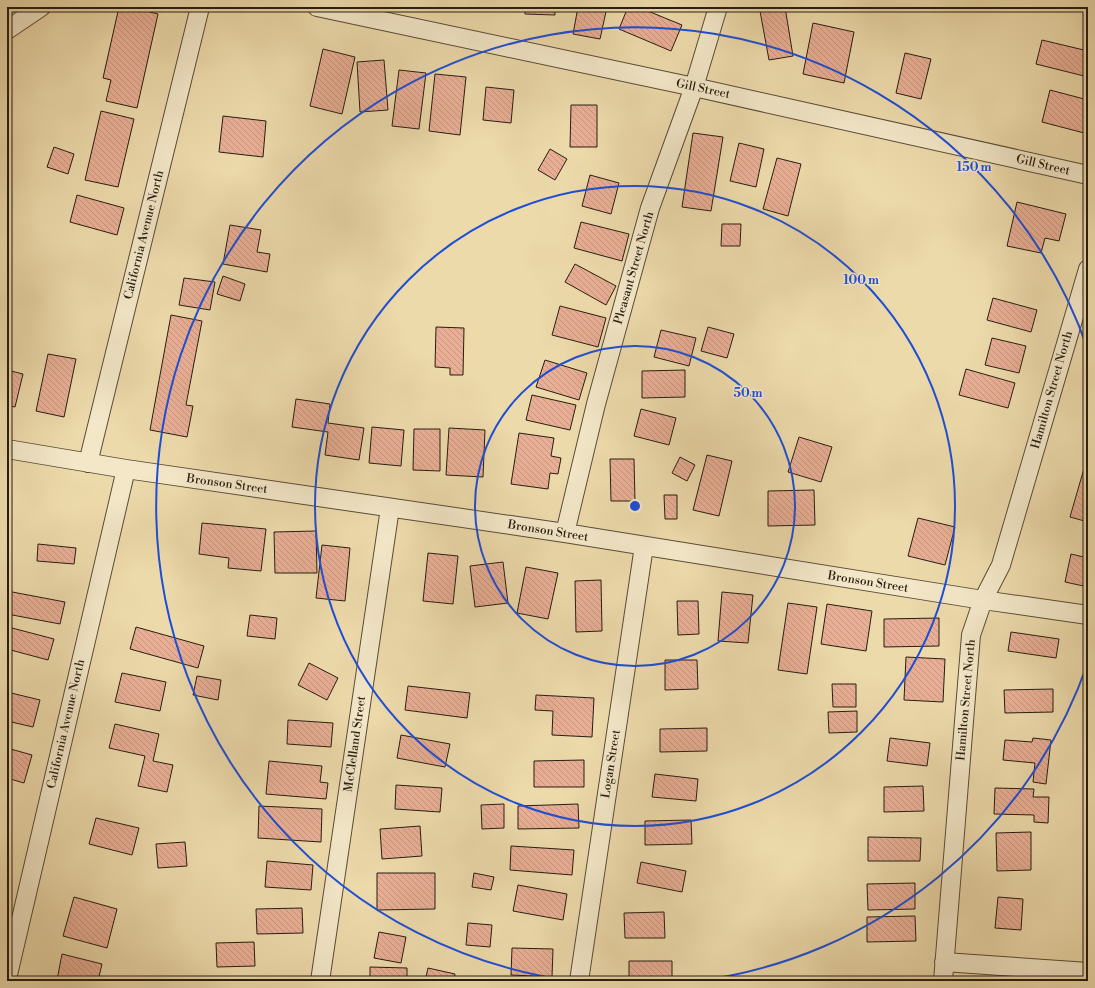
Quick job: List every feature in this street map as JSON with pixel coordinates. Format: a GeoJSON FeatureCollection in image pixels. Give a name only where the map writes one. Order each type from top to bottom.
{"type":"FeatureCollection","features":[{"type":"Feature","properties":{"kind":"street"},"geometry":{"type":"LineString","coordinates":[[7,30],[41,7]]}},
{"type":"Feature","properties":{"kind":"street","name":"California Avenue North"},"geometry":{"type":"LineString","coordinates":[[88,463],[200,7]]}},
{"type":"Feature","properties":{"kind":"street","name":"Gill Street"},"geometry":{"type":"LineString","coordinates":[[317,7],[694,87],[1088,175]]}},
{"type":"Feature","properties":{"kind":"street","name":"Pleasant Street North"},"geometry":{"type":"LineString","coordinates":[[565,533],[596,404],[650,208],[694,87],[718,7]]}},
{"type":"Feature","properties":{"kind":"street","name":"Hamilton Street North"},"geometry":{"type":"LineString","coordinates":[[943,981],[971,635],[982,600],[1001,565],[1088,269]]}},
{"type":"Feature","properties":{"kind":"street","name":"Bronson Street"},"geometry":{"type":"LineString","coordinates":[[7,449],[126,469],[565,533],[982,600],[1088,615]]}},
{"type":"Feature","properties":{"kind":"street","name":"California Avenue North"},"geometry":{"type":"LineString","coordinates":[[7,979],[126,469]]}},
{"type":"Feature","properties":{"kind":"street","name":"McClelland Street"},"geometry":{"type":"LineString","coordinates":[[320,981],[390,508]]}},
{"type":"Feature","properties":{"kind":"street","name":"Logan Street"},"geometry":{"type":"LineString","coordinates":[[578,981],[644,546]]}},
{"type":"Feature","properties":{"kind":"street"},"geometry":{"type":"LineString","coordinates":[[944,962],[1088,972]]}},
{"type":"Feature","properties":{"kind":"building"},"geometry":{"type":"Polygon","coordinates":[[[119,7],[130,7],[158,14],[137,108],[106,101],[111,80],[103,78],[119,7]]]}},
{"type":"Feature","properties":{"kind":"building"},"geometry":{"type":"Polygon","coordinates":[[[525,7],[555,7],[555,15],[525,14],[525,7]]]}},
{"type":"Feature","properties":{"kind":"building"},"geometry":{"type":"Polygon","coordinates":[[[578,7],[607,7],[600,39],[573,34],[578,7]]]}},
{"type":"Feature","properties":{"kind":"building"},"geometry":{"type":"Polygon","coordinates":[[[628,7],[638,7],[682,25],[671,51],[619,29],[628,7]]]}},
{"type":"Feature","properties":{"kind":"building"},"geometry":{"type":"Polygon","coordinates":[[[785,7],[793,56],[769,60],[760,11],[785,7]]]}},
{"type":"Feature","properties":{"kind":"building"},"geometry":{"type":"Polygon","coordinates":[[[813,23],[854,32],[844,83],[803,74],[813,23]]]}},
{"type":"Feature","properties":{"kind":"building"},"geometry":{"type":"Polygon","coordinates":[[[1042,40],[1088,51],[1088,77],[1036,64],[1042,40]]]}},
{"type":"Feature","properties":{"kind":"building"},"geometry":{"type":"Polygon","coordinates":[[[323,49],[355,57],[342,114],[310,106],[323,49]]]}},
{"type":"Feature","properties":{"kind":"building"},"geometry":{"type":"Polygon","coordinates":[[[905,53],[931,59],[921,99],[896,93],[905,53]]]}},
{"type":"Feature","properties":{"kind":"building"},"geometry":{"type":"Polygon","coordinates":[[[384,60],[388,110],[360,112],[357,62],[384,60]]]}},
{"type":"Feature","properties":{"kind":"building"},"geometry":{"type":"Polygon","coordinates":[[[399,70],[426,73],[419,129],[392,126],[399,70]]]}},
{"type":"Feature","properties":{"kind":"building"},"geometry":{"type":"Polygon","coordinates":[[[435,74],[466,77],[460,135],[429,131],[435,74]]]}},
{"type":"Feature","properties":{"kind":"building"},"geometry":{"type":"Polygon","coordinates":[[[486,87],[514,90],[511,123],[483,120],[486,87]]]}},
{"type":"Feature","properties":{"kind":"building"},"geometry":{"type":"Polygon","coordinates":[[[1050,90],[1088,100],[1088,134],[1042,122],[1050,90]]]}},
{"type":"Feature","properties":{"kind":"building"},"geometry":{"type":"Polygon","coordinates":[[[571,105],[597,105],[597,147],[570,147],[571,105]]]}},
{"type":"Feature","properties":{"kind":"building"},"geometry":{"type":"Polygon","coordinates":[[[101,111],[134,119],[118,187],[85,180],[101,111]]]}},
{"type":"Feature","properties":{"kind":"building"},"geometry":{"type":"Polygon","coordinates":[[[223,116],[266,121],[263,157],[219,152],[223,116]]]}},
{"type":"Feature","properties":{"kind":"building"},"geometry":{"type":"Polygon","coordinates":[[[693,133],[723,137],[711,211],[682,207],[693,133]]]}},
{"type":"Feature","properties":{"kind":"building"},"geometry":{"type":"Polygon","coordinates":[[[739,143],[764,149],[756,187],[730,181],[739,143]]]}},
{"type":"Feature","properties":{"kind":"building"},"geometry":{"type":"Polygon","coordinates":[[[54,147],[74,154],[68,174],[47,167],[54,147]]]}},
{"type":"Feature","properties":{"kind":"building"},"geometry":{"type":"Polygon","coordinates":[[[550,149],[567,159],[555,180],[538,170],[550,149]]]}},
{"type":"Feature","properties":{"kind":"building"},"geometry":{"type":"Polygon","coordinates":[[[777,158],[801,164],[788,216],[763,209],[777,158]]]}},
{"type":"Feature","properties":{"kind":"building"},"geometry":{"type":"Polygon","coordinates":[[[590,175],[619,183],[611,214],[582,206],[590,175]]]}},
{"type":"Feature","properties":{"kind":"building"},"geometry":{"type":"Polygon","coordinates":[[[77,195],[124,208],[117,235],[70,222],[77,195]]]}},
{"type":"Feature","properties":{"kind":"building"},"geometry":{"type":"Polygon","coordinates":[[[1017,202],[1066,214],[1059,241],[1045,238],[1041,253],[1007,246],[1017,202]]]}},
{"type":"Feature","properties":{"kind":"building"},"geometry":{"type":"Polygon","coordinates":[[[581,222],[629,234],[622,261],[574,248],[581,222]]]}},
{"type":"Feature","properties":{"kind":"building"},"geometry":{"type":"Polygon","coordinates":[[[722,224],[741,224],[740,246],[721,246],[722,224]]]}},
{"type":"Feature","properties":{"kind":"building"},"geometry":{"type":"Polygon","coordinates":[[[230,225],[261,230],[257,252],[270,254],[267,272],[223,264],[230,225]]]}},
{"type":"Feature","properties":{"kind":"building"},"geometry":{"type":"Polygon","coordinates":[[[575,264],[616,286],[606,305],[565,282],[575,264]]]}},
{"type":"Feature","properties":{"kind":"building"},"geometry":{"type":"Polygon","coordinates":[[[223,276],[245,284],[240,301],[217,294],[223,276]]]}},
{"type":"Feature","properties":{"kind":"building"},"geometry":{"type":"Polygon","coordinates":[[[184,278],[215,282],[210,310],[179,305],[184,278]]]}},
{"type":"Feature","properties":{"kind":"building"},"geometry":{"type":"Polygon","coordinates":[[[993,298],[1037,310],[1031,332],[987,320],[993,298]]]}},
{"type":"Feature","properties":{"kind":"building"},"geometry":{"type":"Polygon","coordinates":[[[560,306],[606,318],[598,347],[552,335],[560,306]]]}},
{"type":"Feature","properties":{"kind":"building"},"geometry":{"type":"Polygon","coordinates":[[[171,315],[202,321],[186,405],[193,406],[187,437],[150,430],[171,315]]]}},
{"type":"Feature","properties":{"kind":"building"},"geometry":{"type":"Polygon","coordinates":[[[436,327],[464,328],[463,375],[450,375],[450,368],[435,367],[436,327]]]}},
{"type":"Feature","properties":{"kind":"building"},"geometry":{"type":"Polygon","coordinates":[[[708,327],[734,334],[727,358],[701,351],[708,327]]]}},
{"type":"Feature","properties":{"kind":"building"},"geometry":{"type":"Polygon","coordinates":[[[661,330],[696,338],[689,366],[654,357],[661,330]]]}},
{"type":"Feature","properties":{"kind":"building"},"geometry":{"type":"Polygon","coordinates":[[[992,338],[1026,346],[1019,373],[985,365],[992,338]]]}},
{"type":"Feature","properties":{"kind":"building"},"geometry":{"type":"Polygon","coordinates":[[[48,354],[76,359],[64,417],[36,411],[48,354]]]}},
{"type":"Feature","properties":{"kind":"building"},"geometry":{"type":"Polygon","coordinates":[[[545,360],[587,373],[579,400],[536,387],[545,360]]]}},
{"type":"Feature","properties":{"kind":"building"},"geometry":{"type":"Polygon","coordinates":[[[966,369],[1015,383],[1008,408],[959,395],[966,369]]]}},
{"type":"Feature","properties":{"kind":"building"},"geometry":{"type":"Polygon","coordinates":[[[7,370],[23,374],[15,407],[7,405],[7,370]]]}},
{"type":"Feature","properties":{"kind":"building"},"geometry":{"type":"Polygon","coordinates":[[[685,370],[685,397],[642,398],[642,371],[685,370]]]}},
{"type":"Feature","properties":{"kind":"building"},"geometry":{"type":"Polygon","coordinates":[[[532,395],[576,405],[570,430],[526,420],[532,395]]]}},
{"type":"Feature","properties":{"kind":"building"},"geometry":{"type":"Polygon","coordinates":[[[296,399],[330,404],[328,423],[364,428],[359,460],[325,455],[328,432],[292,427],[296,399]]]}},
{"type":"Feature","properties":{"kind":"building"},"geometry":{"type":"Polygon","coordinates":[[[641,409],[676,418],[669,445],[634,436],[641,409]]]}},
{"type":"Feature","properties":{"kind":"building"},"geometry":{"type":"Polygon","coordinates":[[[372,427],[404,430],[401,466],[369,463],[372,427]]]}},
{"type":"Feature","properties":{"kind":"building"},"geometry":{"type":"Polygon","coordinates":[[[449,428],[485,430],[483,477],[446,475],[449,428]]]}},
{"type":"Feature","properties":{"kind":"building"},"geometry":{"type":"Polygon","coordinates":[[[414,429],[440,429],[440,471],[413,470],[414,429]]]}},
{"type":"Feature","properties":{"kind":"building"},"geometry":{"type":"Polygon","coordinates":[[[519,433],[554,438],[551,456],[561,458],[558,474],[550,473],[548,489],[511,484],[519,433]]]}},
{"type":"Feature","properties":{"kind":"building"},"geometry":{"type":"Polygon","coordinates":[[[799,437],[832,447],[821,482],[788,472],[799,437]]]}},
{"type":"Feature","properties":{"kind":"building"},"geometry":{"type":"Polygon","coordinates":[[[707,455],[732,461],[719,516],[693,510],[707,455]]]}},
{"type":"Feature","properties":{"kind":"building"},"geometry":{"type":"Polygon","coordinates":[[[680,457],[695,465],[687,481],[672,473],[680,457]]]}},
{"type":"Feature","properties":{"kind":"building"},"geometry":{"type":"Polygon","coordinates":[[[610,459],[634,459],[635,501],[611,501],[610,459]]]}},
{"type":"Feature","properties":{"kind":"building"},"geometry":{"type":"Polygon","coordinates":[[[1085,465],[1088,466],[1088,522],[1070,517],[1085,465]]]}},
{"type":"Feature","properties":{"kind":"building"},"geometry":{"type":"Polygon","coordinates":[[[814,490],[815,525],[768,526],[768,491],[814,490]]]}},
{"type":"Feature","properties":{"kind":"building"},"geometry":{"type":"Polygon","coordinates":[[[664,495],[677,495],[677,519],[665,519],[664,495]]]}},
{"type":"Feature","properties":{"kind":"building"},"geometry":{"type":"Polygon","coordinates":[[[918,518],[955,527],[945,565],[908,556],[918,518]]]}},
{"type":"Feature","properties":{"kind":"building"},"geometry":{"type":"Polygon","coordinates":[[[202,523],[266,529],[261,571],[228,568],[229,558],[199,554],[202,523]]]}},
{"type":"Feature","properties":{"kind":"building"},"geometry":{"type":"Polygon","coordinates":[[[316,531],[317,573],[275,573],[274,532],[316,531]]]}},
{"type":"Feature","properties":{"kind":"building"},"geometry":{"type":"Polygon","coordinates":[[[38,544],[76,548],[74,564],[37,561],[38,544]]]}},
{"type":"Feature","properties":{"kind":"building"},"geometry":{"type":"Polygon","coordinates":[[[322,545],[350,548],[345,601],[316,598],[322,545]]]}},
{"type":"Feature","properties":{"kind":"building"},"geometry":{"type":"Polygon","coordinates":[[[428,553],[458,556],[453,604],[423,601],[428,553]]]}},
{"type":"Feature","properties":{"kind":"building"},"geometry":{"type":"Polygon","coordinates":[[[1071,554],[1088,558],[1088,587],[1065,582],[1071,554]]]}},
{"type":"Feature","properties":{"kind":"building"},"geometry":{"type":"Polygon","coordinates":[[[503,562],[508,603],[475,607],[470,566],[503,562]]]}},
{"type":"Feature","properties":{"kind":"building"},"geometry":{"type":"Polygon","coordinates":[[[526,567],[558,573],[548,619],[517,613],[526,567]]]}},
{"type":"Feature","properties":{"kind":"building"},"geometry":{"type":"Polygon","coordinates":[[[601,580],[602,631],[576,632],[575,581],[601,580]]]}},
{"type":"Feature","properties":{"kind":"building"},"geometry":{"type":"Polygon","coordinates":[[[7,591],[65,602],[60,624],[7,614],[7,591]]]}},
{"type":"Feature","properties":{"kind":"building"},"geometry":{"type":"Polygon","coordinates":[[[722,592],[753,595],[748,643],[718,641],[722,592]]]}},
{"type":"Feature","properties":{"kind":"building"},"geometry":{"type":"Polygon","coordinates":[[[677,601],[698,601],[699,634],[678,635],[677,601]]]}},
{"type":"Feature","properties":{"kind":"building"},"geometry":{"type":"Polygon","coordinates":[[[788,603],[817,607],[807,674],[778,670],[788,603]]]}},
{"type":"Feature","properties":{"kind":"building"},"geometry":{"type":"Polygon","coordinates":[[[827,604],[872,611],[866,651],[821,644],[827,604]]]}},
{"type":"Feature","properties":{"kind":"building"},"geometry":{"type":"Polygon","coordinates":[[[250,615],[277,618],[275,639],[247,636],[250,615]]]}},
{"type":"Feature","properties":{"kind":"building"},"geometry":{"type":"Polygon","coordinates":[[[939,618],[939,646],[884,647],[884,619],[939,618]]]}},
{"type":"Feature","properties":{"kind":"building"},"geometry":{"type":"Polygon","coordinates":[[[136,627],[204,646],[198,668],[130,649],[136,627]]]}},
{"type":"Feature","properties":{"kind":"building"},"geometry":{"type":"Polygon","coordinates":[[[12,628],[54,639],[48,660],[7,649],[12,628]]]}},
{"type":"Feature","properties":{"kind":"building"},"geometry":{"type":"Polygon","coordinates":[[[1011,632],[1059,639],[1056,658],[1008,651],[1011,632]]]}},
{"type":"Feature","properties":{"kind":"building"},"geometry":{"type":"Polygon","coordinates":[[[906,657],[945,659],[943,702],[904,700],[906,657]]]}},
{"type":"Feature","properties":{"kind":"building"},"geometry":{"type":"Polygon","coordinates":[[[665,660],[697,660],[698,689],[665,690],[665,660]]]}},
{"type":"Feature","properties":{"kind":"building"},"geometry":{"type":"Polygon","coordinates":[[[309,663],[338,678],[327,700],[298,685],[309,663]]]}},
{"type":"Feature","properties":{"kind":"building"},"geometry":{"type":"Polygon","coordinates":[[[122,673],[166,682],[160,711],[115,702],[122,673]]]}},
{"type":"Feature","properties":{"kind":"building"},"geometry":{"type":"Polygon","coordinates":[[[197,676],[221,680],[218,700],[193,695],[197,676]]]}},
{"type":"Feature","properties":{"kind":"building"},"geometry":{"type":"Polygon","coordinates":[[[832,684],[856,684],[856,707],[833,707],[832,684]]]}},
{"type":"Feature","properties":{"kind":"building"},"geometry":{"type":"Polygon","coordinates":[[[408,686],[470,693],[467,718],[405,710],[408,686]]]}},
{"type":"Feature","properties":{"kind":"building"},"geometry":{"type":"Polygon","coordinates":[[[1053,689],[1053,712],[1005,713],[1004,690],[1053,689]]]}},
{"type":"Feature","properties":{"kind":"building"},"geometry":{"type":"Polygon","coordinates":[[[7,692],[40,700],[33,727],[7,721],[7,692]]]}},
{"type":"Feature","properties":{"kind":"building"},"geometry":{"type":"Polygon","coordinates":[[[536,695],[594,698],[592,737],[552,735],[553,711],[535,710],[536,695]]]}},
{"type":"Feature","properties":{"kind":"building"},"geometry":{"type":"Polygon","coordinates":[[[857,711],[857,732],[829,733],[828,712],[857,711]]]}},
{"type":"Feature","properties":{"kind":"building"},"geometry":{"type":"Polygon","coordinates":[[[288,720],[333,723],[331,747],[287,744],[288,720]]]}},
{"type":"Feature","properties":{"kind":"building"},"geometry":{"type":"Polygon","coordinates":[[[115,724],[159,734],[153,761],[173,765],[167,792],[138,786],[145,756],[109,748],[115,724]]]}},
{"type":"Feature","properties":{"kind":"building"},"geometry":{"type":"Polygon","coordinates":[[[707,728],[707,751],[660,752],[660,729],[707,728]]]}},
{"type":"Feature","properties":{"kind":"building"},"geometry":{"type":"Polygon","coordinates":[[[401,735],[450,744],[445,767],[397,758],[401,735]]]}},
{"type":"Feature","properties":{"kind":"building"},"geometry":{"type":"Polygon","coordinates":[[[890,738],[930,743],[927,766],[887,761],[890,738]]]}},
{"type":"Feature","properties":{"kind":"building"},"geometry":{"type":"Polygon","coordinates":[[[1033,738],[1051,740],[1046,784],[1033,782],[1035,763],[1003,760],[1005,740],[1032,742],[1033,738]]]}},
{"type":"Feature","properties":{"kind":"building"},"geometry":{"type":"Polygon","coordinates":[[[7,748],[32,755],[24,783],[7,778],[7,748]]]}},
{"type":"Feature","properties":{"kind":"building"},"geometry":{"type":"Polygon","coordinates":[[[584,760],[584,787],[534,787],[534,761],[584,760]]]}},
{"type":"Feature","properties":{"kind":"building"},"geometry":{"type":"Polygon","coordinates":[[[269,761],[322,766],[320,782],[328,783],[326,799],[266,794],[269,761]]]}},
{"type":"Feature","properties":{"kind":"building"},"geometry":{"type":"Polygon","coordinates":[[[655,774],[698,779],[696,801],[652,797],[655,774]]]}},
{"type":"Feature","properties":{"kind":"building"},"geometry":{"type":"Polygon","coordinates":[[[396,785],[442,788],[440,812],[395,809],[396,785]]]}},
{"type":"Feature","properties":{"kind":"building"},"geometry":{"type":"Polygon","coordinates":[[[923,786],[924,811],[884,812],[884,787],[923,786]]]}},
{"type":"Feature","properties":{"kind":"building"},"geometry":{"type":"Polygon","coordinates":[[[995,788],[1034,789],[1033,797],[1049,797],[1048,823],[1034,822],[1034,815],[994,814],[995,788]]]}},
{"type":"Feature","properties":{"kind":"building"},"geometry":{"type":"Polygon","coordinates":[[[504,804],[504,828],[482,829],[481,805],[504,804]]]}},
{"type":"Feature","properties":{"kind":"building"},"geometry":{"type":"Polygon","coordinates":[[[578,804],[579,828],[518,829],[518,806],[578,804]]]}},
{"type":"Feature","properties":{"kind":"building"},"geometry":{"type":"Polygon","coordinates":[[[259,806],[322,809],[321,842],[258,838],[259,806]]]}},
{"type":"Feature","properties":{"kind":"building"},"geometry":{"type":"Polygon","coordinates":[[[96,818],[139,828],[132,855],[89,844],[96,818]]]}},
{"type":"Feature","properties":{"kind":"building"},"geometry":{"type":"Polygon","coordinates":[[[691,820],[692,844],[645,845],[645,821],[691,820]]]}},
{"type":"Feature","properties":{"kind":"building"},"geometry":{"type":"Polygon","coordinates":[[[420,826],[422,856],[382,859],[380,829],[420,826]]]}},
{"type":"Feature","properties":{"kind":"building"},"geometry":{"type":"Polygon","coordinates":[[[1031,832],[1031,870],[997,871],[996,833],[1031,832]]]}},
{"type":"Feature","properties":{"kind":"building"},"geometry":{"type":"Polygon","coordinates":[[[868,837],[921,838],[920,861],[868,861],[868,837]]]}},
{"type":"Feature","properties":{"kind":"building"},"geometry":{"type":"Polygon","coordinates":[[[185,842],[187,866],[158,868],[156,844],[185,842]]]}},
{"type":"Feature","properties":{"kind":"building"},"geometry":{"type":"Polygon","coordinates":[[[511,846],[574,850],[572,875],[510,870],[511,846]]]}},
{"type":"Feature","properties":{"kind":"building"},"geometry":{"type":"Polygon","coordinates":[[[267,861],[313,865],[311,890],[265,887],[267,861]]]}},
{"type":"Feature","properties":{"kind":"building"},"geometry":{"type":"Polygon","coordinates":[[[641,862],[686,871],[682,892],[637,883],[641,862]]]}},
{"type":"Feature","properties":{"kind":"building"},"geometry":{"type":"Polygon","coordinates":[[[377,873],[435,873],[435,909],[377,910],[377,873]]]}},
{"type":"Feature","properties":{"kind":"building"},"geometry":{"type":"Polygon","coordinates":[[[474,873],[494,877],[491,890],[472,887],[474,873]]]}},
{"type":"Feature","properties":{"kind":"building"},"geometry":{"type":"Polygon","coordinates":[[[915,883],[915,909],[868,910],[867,884],[915,883]]]}},
{"type":"Feature","properties":{"kind":"building"},"geometry":{"type":"Polygon","coordinates":[[[518,885],[567,894],[563,920],[513,911],[518,885]]]}},
{"type":"Feature","properties":{"kind":"building"},"geometry":{"type":"Polygon","coordinates":[[[74,897],[117,909],[107,948],[63,936],[74,897]]]}},
{"type":"Feature","properties":{"kind":"building"},"geometry":{"type":"Polygon","coordinates":[[[998,897],[1023,899],[1021,930],[995,928],[998,897]]]}},
{"type":"Feature","properties":{"kind":"building"},"geometry":{"type":"Polygon","coordinates":[[[302,908],[303,933],[257,934],[256,909],[302,908]]]}},
{"type":"Feature","properties":{"kind":"building"},"geometry":{"type":"Polygon","coordinates":[[[664,912],[665,938],[625,938],[624,913],[664,912]]]}},
{"type":"Feature","properties":{"kind":"building"},"geometry":{"type":"Polygon","coordinates":[[[915,916],[916,941],[867,942],[867,917],[915,916]]]}},
{"type":"Feature","properties":{"kind":"building"},"geometry":{"type":"Polygon","coordinates":[[[468,923],[492,925],[490,947],[466,945],[468,923]]]}},
{"type":"Feature","properties":{"kind":"building"},"geometry":{"type":"Polygon","coordinates":[[[379,932],[406,937],[401,963],[374,958],[379,932]]]}},
{"type":"Feature","properties":{"kind":"building"},"geometry":{"type":"Polygon","coordinates":[[[254,942],[255,966],[217,967],[216,943],[254,942]]]}},
{"type":"Feature","properties":{"kind":"building"},"geometry":{"type":"Polygon","coordinates":[[[512,948],[553,949],[552,977],[511,975],[512,948]]]}},
{"type":"Feature","properties":{"kind":"building"},"geometry":{"type":"Polygon","coordinates":[[[62,954],[102,964],[98,981],[57,980],[62,954]]]}},
{"type":"Feature","properties":{"kind":"building"},"geometry":{"type":"Polygon","coordinates":[[[629,961],[672,961],[672,981],[629,981],[629,961]]]}},
{"type":"Feature","properties":{"kind":"building"},"geometry":{"type":"Polygon","coordinates":[[[370,967],[407,968],[407,981],[370,981],[370,967]]]}},
{"type":"Feature","properties":{"kind":"building"},"geometry":{"type":"Polygon","coordinates":[[[428,968],[455,974],[454,981],[425,981],[428,968]]]}}]}
